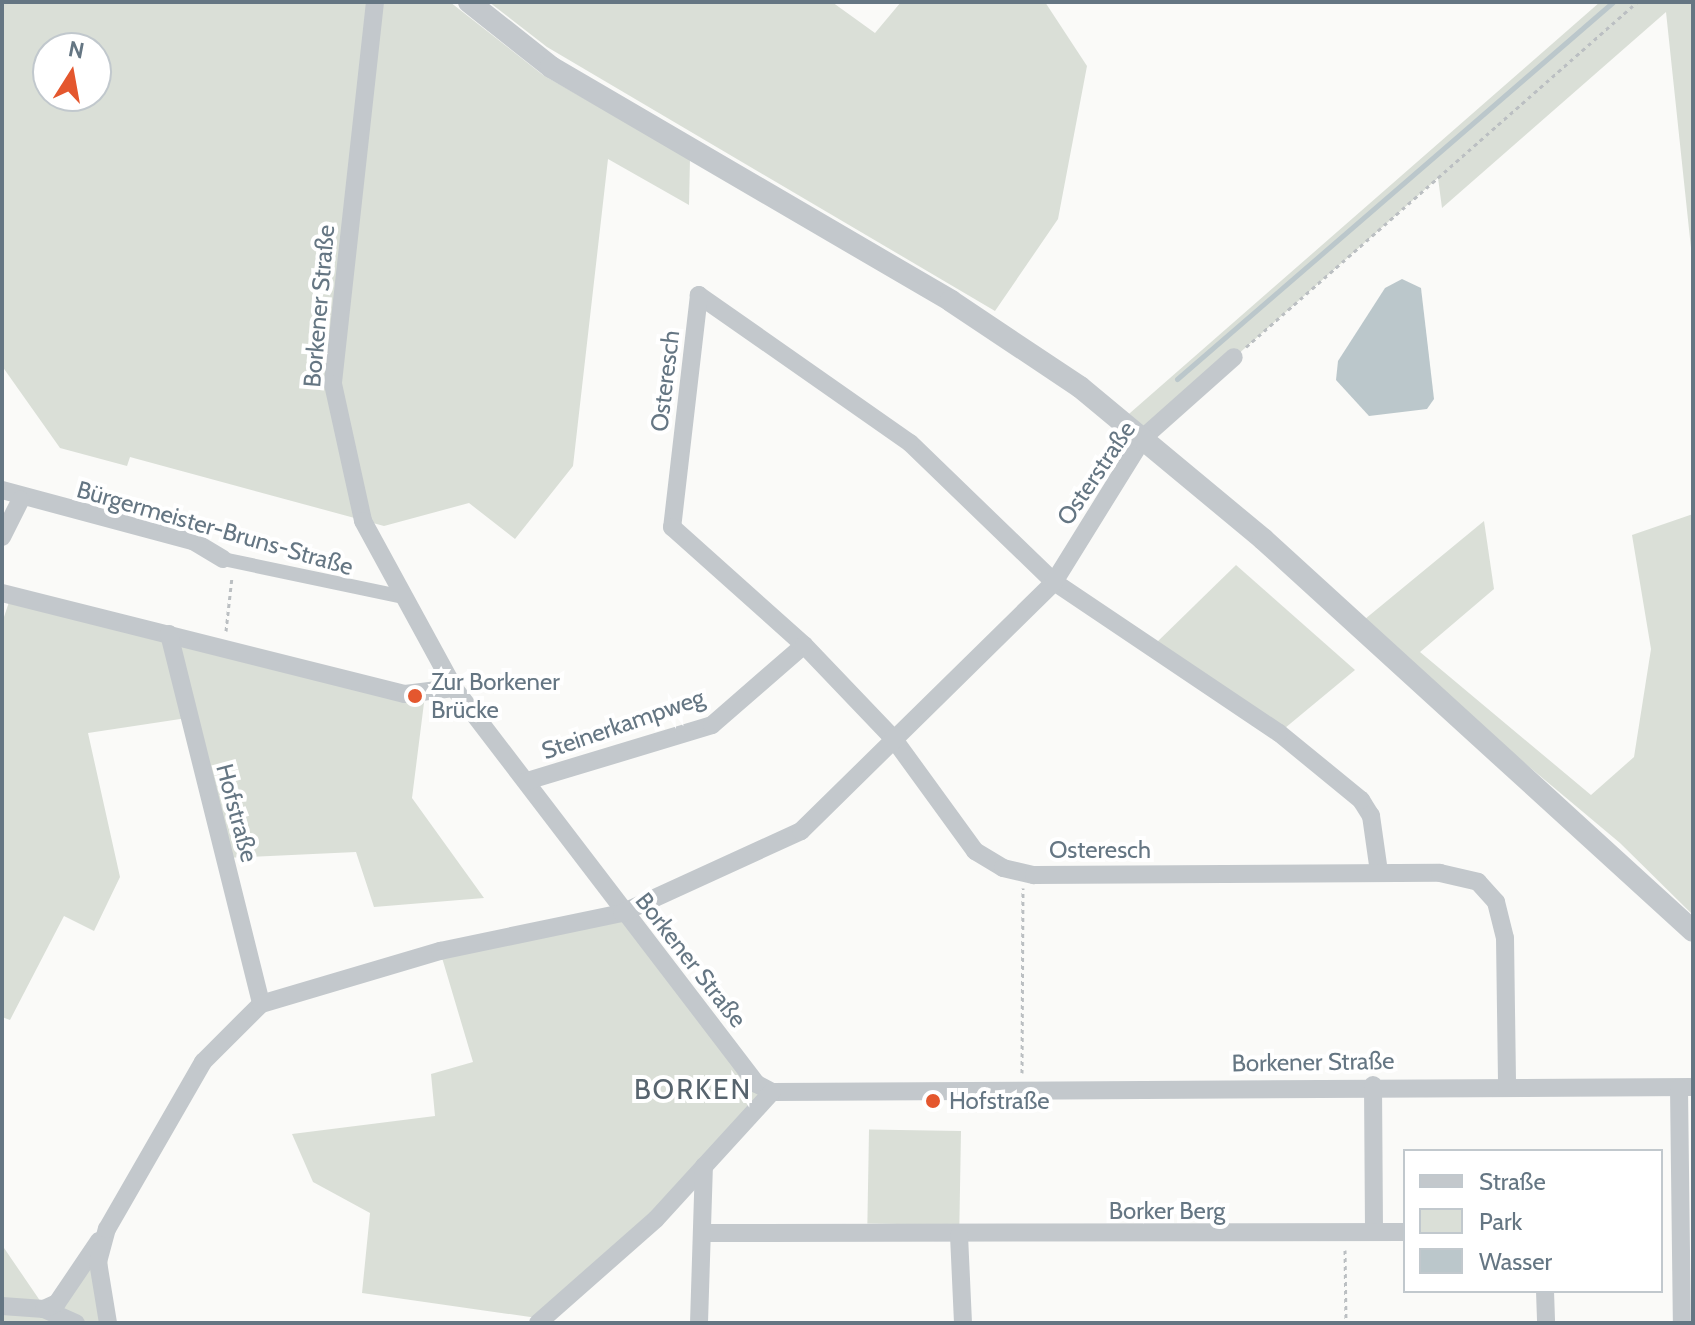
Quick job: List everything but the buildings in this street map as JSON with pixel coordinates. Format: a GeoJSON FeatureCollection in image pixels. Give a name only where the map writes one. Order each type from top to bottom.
{"type":"FeatureCollection","features":[{"type":"Feature","properties":{"kind":"street","name":"Borkener Straße"},"geometry":{"type":"LineString","coordinates":[[375,2],[333,384],[363,521],[398,596],[454,688],[527,781],[622,913],[757,1084],[772,1092],[1373,1085],[1686,1088]]}},
{"type":"Feature","properties":{"kind":"street"},"geometry":{"type":"LineString","coordinates":[[469,2],[551,67],[951,301],[1144,437],[1619,857],[1693,931]]}},
{"type":"Feature","properties":{"kind":"street","name":"Osteresch"},"geometry":{"type":"LineString","coordinates":[[1379,872],[1371,816],[1361,800],[1279,733],[1054,582],[910,443],[699,295],[672,527],[804,645],[893,738],[975,851],[1023,873],[1379,872],[1463,876],[1496,902],[1505,938],[1507,1087]]}},
{"type":"Feature","properties":{"kind":"street","name":"Osterstraße"},"geometry":{"type":"LineString","coordinates":[[622,913],[801,831],[1054,582],[1144,437],[1234,357]]}},
{"type":"Feature","properties":{"kind":"street","name":"Bürgermeister-Bruns-Straße"},"geometry":{"type":"LineString","coordinates":[[2,537],[7,494],[193,541],[223,559],[398,596]]}},
{"type":"Feature","properties":{"kind":"street"},"geometry":{"type":"LineString","coordinates":[[2,593],[222,645],[405,694],[454,688]]}},
{"type":"Feature","properties":{"kind":"street","name":"Hofstraße"},"geometry":{"type":"LineString","coordinates":[[169,634],[261,1004]]}},
{"type":"Feature","properties":{"kind":"street","name":"Steinerkampweg"},"geometry":{"type":"LineString","coordinates":[[527,781],[712,725],[804,645]]}},
{"type":"Feature","properties":{"kind":"street"},"geometry":{"type":"LineString","coordinates":[[44,1309],[57,1303],[107,1229],[203,1062],[261,1004],[440,951],[622,913]]}},
{"type":"Feature","properties":{"kind":"street"},"geometry":{"type":"LineString","coordinates":[[1373,1085],[1374,1232]]}},
{"type":"Feature","properties":{"kind":"street"},"geometry":{"type":"LineString","coordinates":[[1682,1323],[1686,1088]]}},
{"type":"Feature","properties":{"kind":"street"},"geometry":{"type":"LineString","coordinates":[[538,1323],[611,1264],[772,1092]]}},
{"type":"Feature","properties":{"kind":"street"},"geometry":{"type":"LineString","coordinates":[[699,1323],[704,1166]]}},
{"type":"Feature","properties":{"kind":"street"},"geometry":{"type":"LineString","coordinates":[[107,1229],[98,1262],[108,1323]]}},
{"type":"Feature","properties":{"kind":"street","name":"Borker Berg"},"geometry":{"type":"LineString","coordinates":[[702,1233],[1403,1232]]}},
{"type":"Feature","properties":{"kind":"street"},"geometry":{"type":"LineString","coordinates":[[959,1235],[963,1323]]}},
{"type":"Feature","properties":{"kind":"street"},"geometry":{"type":"LineString","coordinates":[[1545,1293],[1546,1323]]}},
{"type":"Feature","properties":{"kind":"street"},"geometry":{"type":"LineString","coordinates":[[2,1306],[44,1309],[76,1323]]}},
{"type":"Feature","properties":{"kind":"path"},"geometry":{"type":"LineString","coordinates":[[1234,357],[1637,2]]}},
{"type":"Feature","properties":{"kind":"path"},"geometry":{"type":"LineString","coordinates":[[222,645],[237,585],[223,559]]}},
{"type":"Feature","properties":{"kind":"path"},"geometry":{"type":"LineString","coordinates":[[1022,1090],[1023,873]]}},
{"type":"Feature","properties":{"kind":"path"},"geometry":{"type":"LineString","coordinates":[[1345,1234],[1346,1323]]}},
{"type":"Feature","properties":{"kind":"green space"},"geometry":{"type":"Polygon","coordinates":[[[2,2],[450,2],[543,75],[690,159],[689,205],[608,159],[573,466],[515,539],[469,503],[384,526],[130,457],[127,466],[60,448],[2,366],[2,2]]]}},
{"type":"Feature","properties":{"kind":"green space"},"geometry":{"type":"Polygon","coordinates":[[[489,2],[832,2],[875,33],[901,2],[1045,2],[1087,66],[1058,219],[995,311],[547,47],[489,2]]]}},
{"type":"Feature","properties":{"kind":"green space"},"geometry":{"type":"Polygon","coordinates":[[[1600,2],[1693,2],[1693,267],[1666,12],[1442,208],[1438,178],[1144,437],[1122,420],[1600,2]]]}},
{"type":"Feature","properties":{"kind":"green space"},"geometry":{"type":"Polygon","coordinates":[[[1693,514],[1693,915],[1620,843],[1359,624],[1484,521],[1494,589],[1420,652],[1591,795],[1634,757],[1651,649],[1632,535],[1693,514]]]}},
{"type":"Feature","properties":{"kind":"green space"},"geometry":{"type":"Polygon","coordinates":[[[1236,565],[1355,670],[1279,733],[1153,646],[1236,565]]]}},
{"type":"Feature","properties":{"kind":"green space"},"geometry":{"type":"Polygon","coordinates":[[[11,596],[425,695],[412,798],[484,898],[374,907],[356,852],[225,858],[187,718],[88,733],[120,877],[94,931],[64,916],[10,1020],[2,1017],[2,623],[11,596]]]}},
{"type":"Feature","properties":{"kind":"green space"},"geometry":{"type":"Polygon","coordinates":[[[622,913],[772,1092],[544,1319],[362,1293],[370,1213],[313,1182],[292,1134],[435,1116],[431,1074],[473,1062],[440,951],[622,913]]]}},
{"type":"Feature","properties":{"kind":"green space"},"geometry":{"type":"Polygon","coordinates":[[[869,1129],[961,1131],[959,1225],[867,1223],[869,1129]]]}},
{"type":"Feature","properties":{"kind":"green space"},"geometry":{"type":"Polygon","coordinates":[[[107,1229],[108,1323],[2,1323],[2,1245],[45,1308],[107,1229]]]}},
{"type":"Feature","properties":{"kind":"water"},"geometry":{"type":"Polygon","coordinates":[[[1402,279],[1421,288],[1434,399],[1427,409],[1369,416],[1336,380],[1338,361],[1385,288],[1402,279]]]}},
{"type":"Feature","properties":{"kind":"waterway"},"geometry":{"type":"LineString","coordinates":[[1177,379],[1613,2]]}},
{"type":"Feature","properties":{"kind":"place","name":"Zur Borkener Brücke"},"geometry":{"type":"Point","coordinates":[415,696]}},
{"type":"Feature","properties":{"kind":"place","name":"Hofstraße"},"geometry":{"type":"Point","coordinates":[933,1101]}},
{"type":"Feature","properties":{"kind":"district","name":"BORKEN"},"geometry":{"type":"Point","coordinates":[693,1089]}}]}
